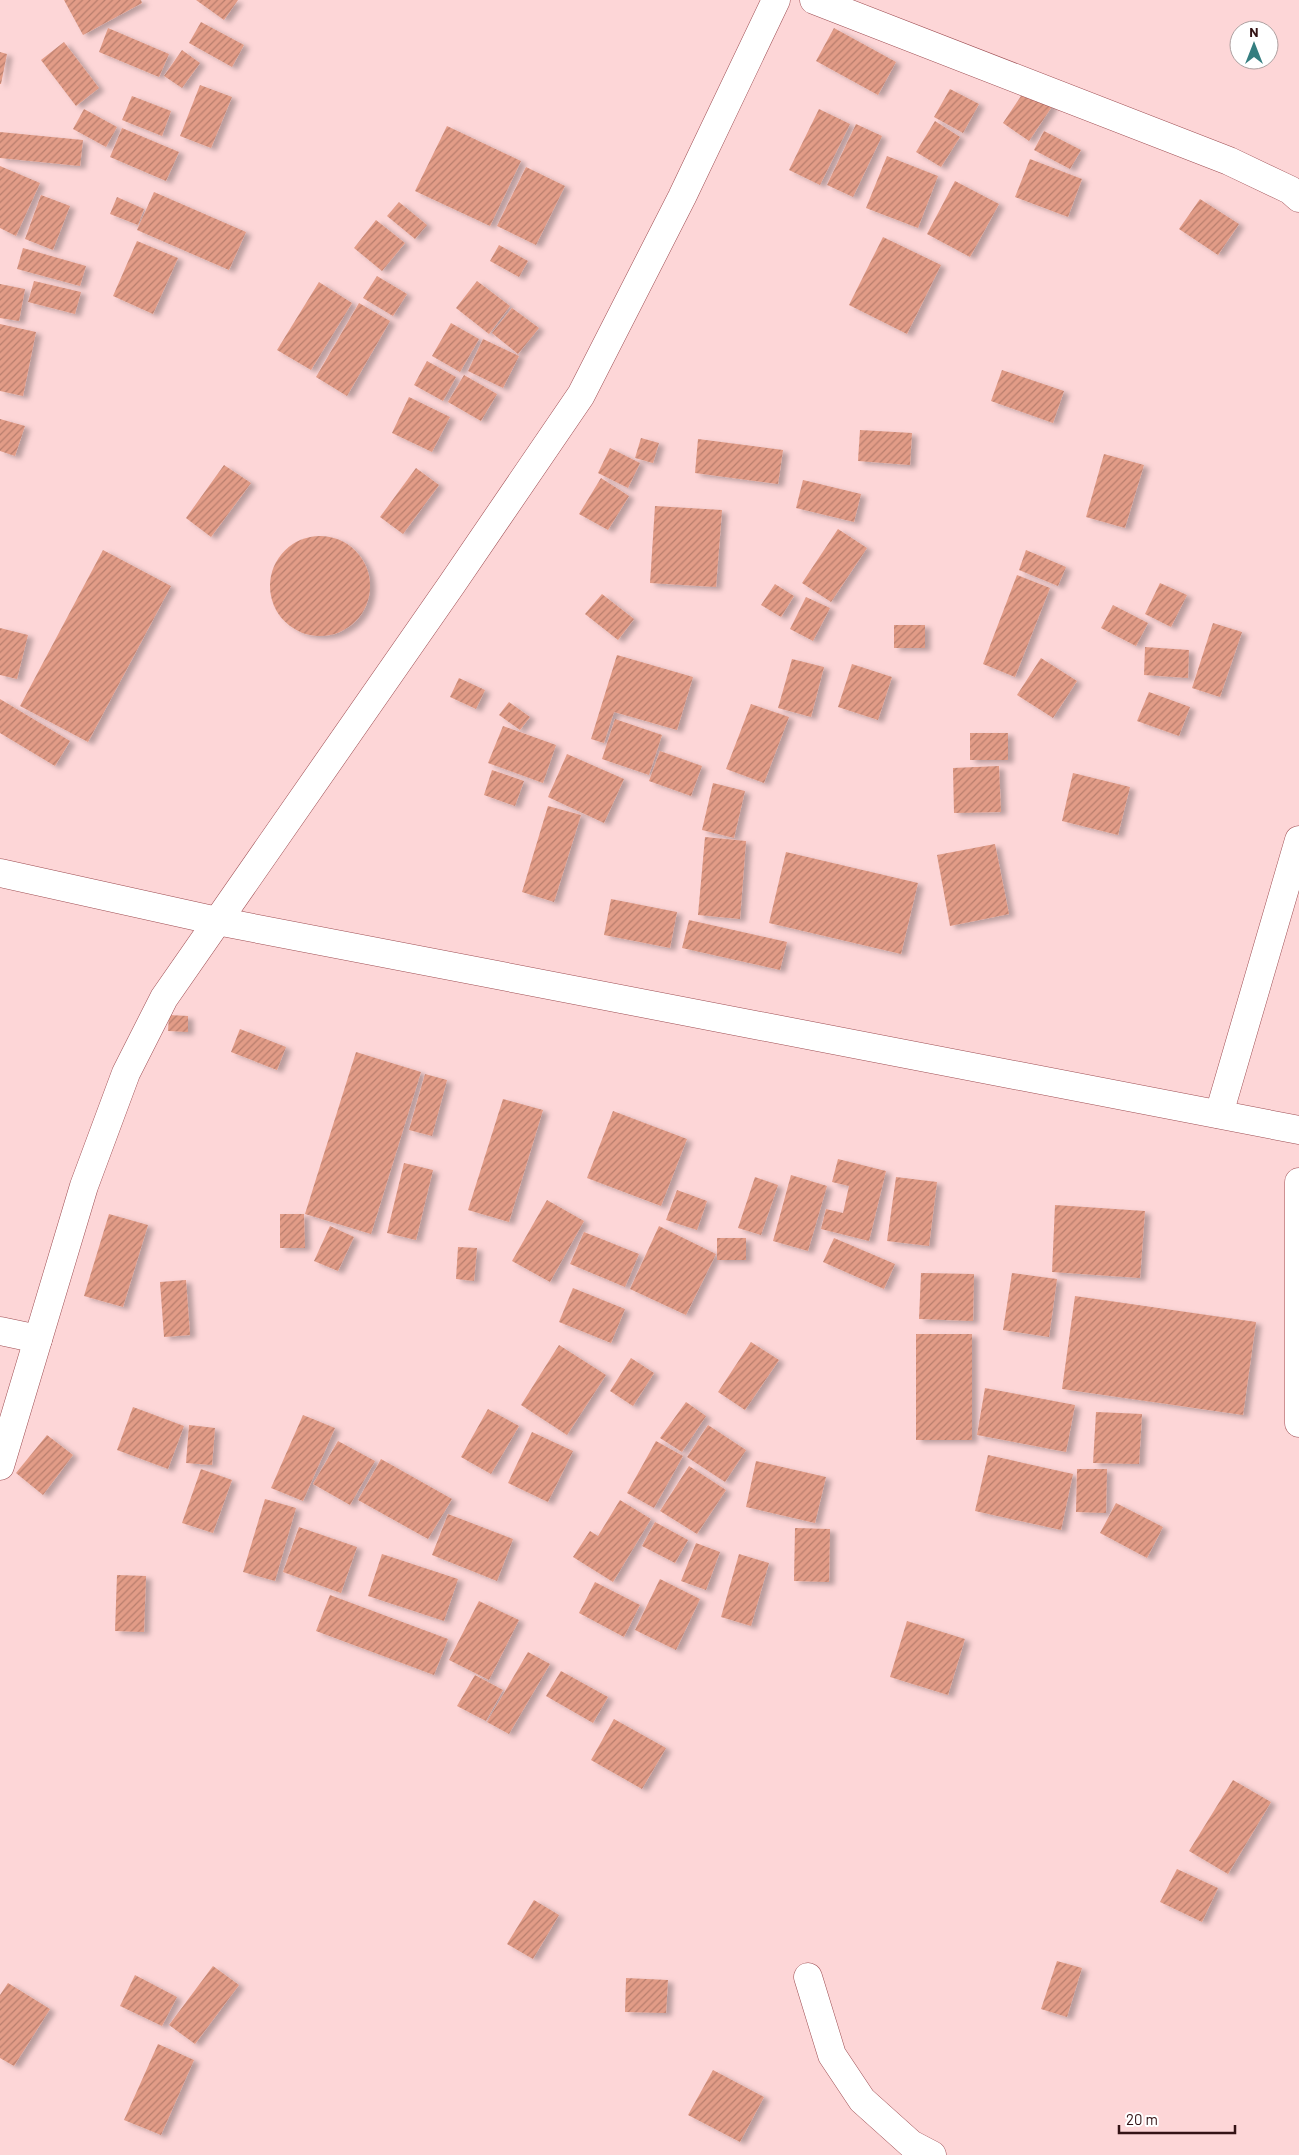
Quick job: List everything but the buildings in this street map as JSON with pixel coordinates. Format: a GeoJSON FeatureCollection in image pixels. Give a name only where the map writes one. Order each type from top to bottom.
{"type":"FeatureCollection","features":[{"type":"Feature","properties":{"kind":"street"},"geometry":{"type":"LineString","coordinates":[[0,1466],[84,1186],[126,1073],[164,998],[452,584],[580,395],[682,197],[776,0]]}},
{"type":"Feature","properties":{"kind":"street"},"geometry":{"type":"LineString","coordinates":[[814,0],[1229,161],[1290,190],[1299,198]]}},
{"type":"Feature","properties":{"kind":"street"},"geometry":{"type":"LineString","coordinates":[[1219,1114],[1299,840]]}},
{"type":"Feature","properties":{"kind":"street"},"geometry":{"type":"LineString","coordinates":[[0,873],[217,921],[1299,1130]]}},
{"type":"Feature","properties":{"kind":"street"},"geometry":{"type":"LineString","coordinates":[[1299,1182],[1299,1423]]}},
{"type":"Feature","properties":{"kind":"street"},"geometry":{"type":"LineString","coordinates":[[0,1331],[38,1339]]}},
{"type":"Feature","properties":{"kind":"street"},"geometry":{"type":"LineString","coordinates":[[808,1977],[832,2055],[862,2100],[911,2144],[932,2155]]}}]}
